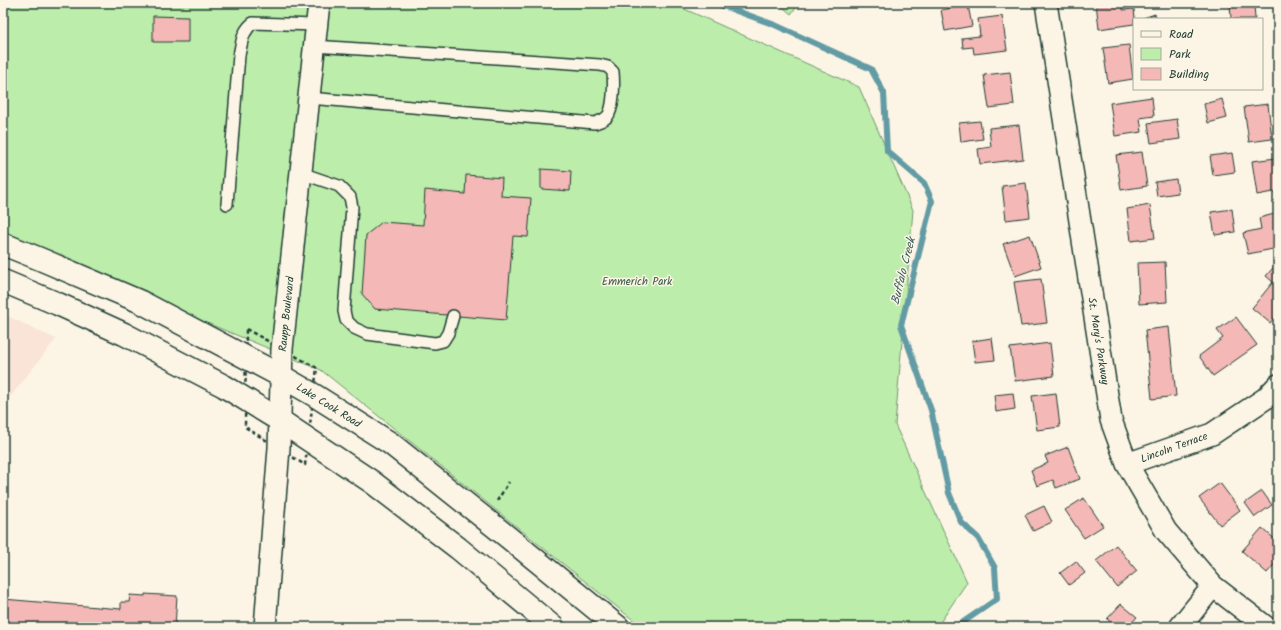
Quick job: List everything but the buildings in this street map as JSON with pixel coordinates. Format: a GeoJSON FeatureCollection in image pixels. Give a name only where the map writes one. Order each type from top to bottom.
{"type":"FeatureCollection","features":[{"type":"Feature","properties":{"kind":"main road","name":"Lake Cook Road"},"geometry":{"type":"LineString","coordinates":[[3,244],[141,302],[314,395],[390,443],[618,627]]}},
{"type":"Feature","properties":{"kind":"main road"},"geometry":{"type":"LineString","coordinates":[[3,281],[124,334],[224,386],[279,420],[372,482],[458,548],[553,627]]}},
{"type":"Feature","properties":{"kind":"street","name":"Raupp Boulevard"},"geometry":{"type":"LineString","coordinates":[[265,627],[279,448],[282,349],[319,3]]}},
{"type":"Feature","properties":{"kind":"street","name":"St. Mary's Parkway"},"geometry":{"type":"LineString","coordinates":[[1046,3],[1112,420],[1127,464],[1166,530],[1213,586],[1266,627]]}},
{"type":"Feature","properties":{"kind":"street","name":"Lincoln Terrace"},"geometry":{"type":"LineString","coordinates":[[1127,464],[1212,434],[1266,398],[1278,385]]}},
{"type":"Feature","properties":{"kind":"street"},"geometry":{"type":"LineString","coordinates":[[1180,627],[1213,586]]}},
{"type":"Feature","properties":{"kind":"lane"},"geometry":{"type":"LineString","coordinates":[[227,204],[239,56],[243,36],[247,27],[253,23],[316,25]]}},
{"type":"Feature","properties":{"kind":"lane"},"geometry":{"type":"LineString","coordinates":[[309,98],[595,123],[602,121],[611,109],[612,72],[608,67],[600,65],[314,46]]}},
{"type":"Feature","properties":{"kind":"lane"},"geometry":{"type":"LineString","coordinates":[[301,173],[339,186],[350,197],[352,207],[344,312],[346,320],[354,328],[367,334],[435,343],[443,341],[448,333],[453,316]]}},
{"type":"Feature","properties":{"kind":"path"},"geometry":{"type":"LineString","coordinates":[[496,504],[509,482]]}},
{"type":"Feature","properties":{"kind":"shaded area"},"geometry":{"type":"Polygon","coordinates":[[[3,314],[56,339],[3,406],[3,314]]]}},
{"type":"Feature","properties":{"kind":"green space","name":"Emmerich Park"},"geometry":{"type":"Polygon","coordinates":[[[3,3],[671,3],[859,87],[913,210],[895,425],[967,582],[937,627],[642,627],[321,370],[3,239],[3,3]]]}},
{"type":"Feature","properties":{"kind":"green space"},"geometry":{"type":"Polygon","coordinates":[[[778,3],[800,3],[791,14],[778,3]]]}},
{"type":"Feature","properties":{"kind":"waterway","name":"Buffalo Creek"},"geometry":{"type":"LineString","coordinates":[[715,3],[775,25],[871,69],[884,93],[887,151],[924,183],[932,201],[901,325],[931,410],[949,493],[961,522],[978,538],[995,568],[997,599],[956,627]]}}]}
